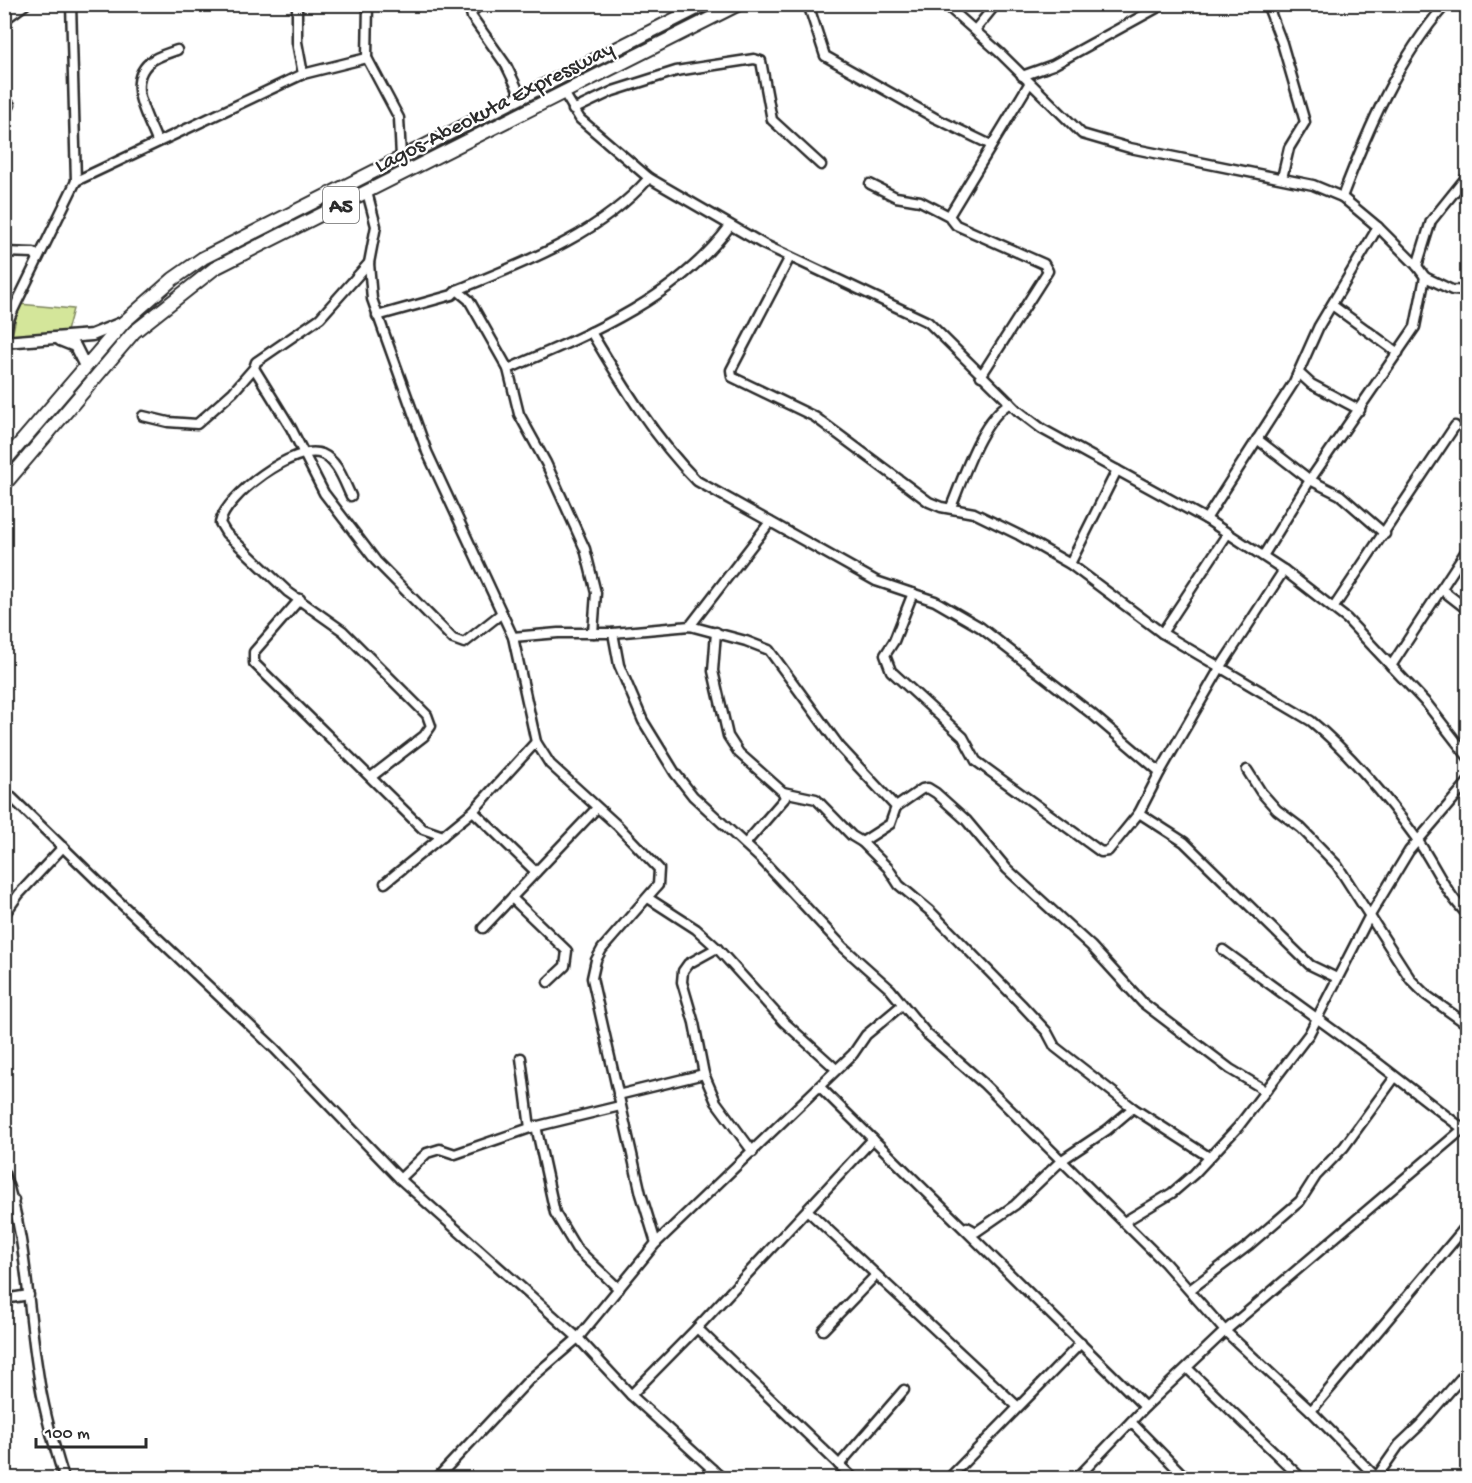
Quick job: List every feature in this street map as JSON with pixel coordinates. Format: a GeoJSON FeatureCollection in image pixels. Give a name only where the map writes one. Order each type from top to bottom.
{"type":"FeatureCollection","features":[{"type":"Feature","properties":{"kind":"highway","name":"Lagos-Abeokuta Expressway"},"geometry":{"type":"LineString","coordinates":[[4,462],[124,322],[173,279],[203,258],[705,4]]}},
{"type":"Feature","properties":{"kind":"highway","name":"Lagos-Abeokuta Expressway"},"geometry":{"type":"LineString","coordinates":[[4,485],[112,355],[134,332],[163,306],[215,268],[739,4]]}},
{"type":"Feature","properties":{"kind":"main road"},"geometry":{"type":"LineString","coordinates":[[5,342],[92,335],[124,322]]}},
{"type":"Feature","properties":{"kind":"main road"},"geometry":{"type":"LineString","coordinates":[[57,339],[75,346],[85,366]]}},
{"type":"Feature","properties":{"kind":"street"},"geometry":{"type":"LineString","coordinates":[[4,20],[12,8],[26,4]]}},
{"type":"Feature","properties":{"kind":"street"},"geometry":{"type":"LineString","coordinates":[[5,342],[8,321],[37,257],[76,181],[71,4]]}},
{"type":"Feature","properties":{"kind":"street"},"geometry":{"type":"LineString","coordinates":[[297,4],[297,42],[303,74]]}},
{"type":"Feature","properties":{"kind":"street"},"geometry":{"type":"LineString","coordinates":[[368,4],[367,58],[399,118],[401,157]]}},
{"type":"Feature","properties":{"kind":"street"},"geometry":{"type":"LineString","coordinates":[[480,4],[470,8],[506,65],[521,96]]}},
{"type":"Feature","properties":{"kind":"street"},"geometry":{"type":"LineString","coordinates":[[808,4],[825,56],[935,118],[990,145]]}},
{"type":"Feature","properties":{"kind":"street"},"geometry":{"type":"LineString","coordinates":[[945,4],[1082,134],[1100,140],[1313,185],[1342,197],[1418,266],[1425,277],[1452,290],[1467,291]]}},
{"type":"Feature","properties":{"kind":"street"},"geometry":{"type":"LineString","coordinates":[[975,30],[996,4]]}},
{"type":"Feature","properties":{"kind":"street"},"geometry":{"type":"LineString","coordinates":[[1022,76],[1053,64],[1164,4]]}},
{"type":"Feature","properties":{"kind":"street"},"geometry":{"type":"LineString","coordinates":[[1267,4],[1285,53],[1305,122],[1289,148],[1282,178]]}},
{"type":"Feature","properties":{"kind":"street"},"geometry":{"type":"LineString","coordinates":[[1342,197],[1395,76],[1430,22],[1446,4]]}},
{"type":"Feature","properties":{"kind":"street"},"geometry":{"type":"LineString","coordinates":[[157,141],[138,91],[138,80],[151,61],[177,50]]}},
{"type":"Feature","properties":{"kind":"street"},"geometry":{"type":"LineString","coordinates":[[76,181],[303,74],[367,58]]}},
{"type":"Feature","properties":{"kind":"street"},"geometry":{"type":"LineString","coordinates":[[573,110],[613,91],[676,71],[754,59],[761,61],[765,69],[772,120],[821,165]]}},
{"type":"Feature","properties":{"kind":"street"},"geometry":{"type":"LineString","coordinates":[[949,216],[1029,84]]}},
{"type":"Feature","properties":{"kind":"street"},"geometry":{"type":"LineString","coordinates":[[563,91],[573,110],[598,136],[650,178],[730,226],[790,258],[928,322],[981,376],[1042,429],[1206,519],[1284,570],[1334,607],[1427,704],[1467,758]]}},
{"type":"Feature","properties":{"kind":"street"},"geometry":{"type":"LineString","coordinates":[[4,115],[10,105]]}},
{"type":"Feature","properties":{"kind":"street"},"geometry":{"type":"LineString","coordinates":[[1418,266],[1431,221],[1467,175]]}},
{"type":"Feature","properties":{"kind":"street"},"geometry":{"type":"LineString","coordinates":[[377,316],[452,295],[457,290],[538,257],[625,204],[650,178]]}},
{"type":"Feature","properties":{"kind":"street"},"geometry":{"type":"LineString","coordinates":[[870,184],[896,197],[920,201],[949,216],[956,225],[1044,264],[1048,271],[981,376]]}},
{"type":"Feature","properties":{"kind":"street"},"geometry":{"type":"LineString","coordinates":[[368,192],[376,226],[369,263],[369,282],[377,316],[428,452],[513,637],[537,742],[550,764],[618,826],[659,869],[658,885],[602,949],[593,968],[594,991],[620,1106],[641,1194],[656,1243]]}},
{"type":"Feature","properties":{"kind":"street"},"geometry":{"type":"LineString","coordinates":[[508,369],[615,321],[650,299],[702,261],[730,226]]}},
{"type":"Feature","properties":{"kind":"street"},"geometry":{"type":"LineString","coordinates":[[1206,519],[1234,479],[1299,374],[1319,326],[1378,228]]}},
{"type":"Feature","properties":{"kind":"street"},"geometry":{"type":"LineString","coordinates":[[4,252],[34,253],[37,257]]}},
{"type":"Feature","properties":{"kind":"street"},"geometry":{"type":"LineString","coordinates":[[790,258],[731,370],[732,377],[815,417],[929,502],[941,507],[974,513],[1010,530],[1070,564],[1162,633],[1311,721],[1328,734],[1417,839],[1446,888],[1467,915]]}},
{"type":"Feature","properties":{"kind":"street"},"geometry":{"type":"LineString","coordinates":[[143,416],[168,422],[197,424],[234,392],[254,368],[256,362],[320,318],[369,263]]}},
{"type":"Feature","properties":{"kind":"street"},"geometry":{"type":"LineString","coordinates":[[1263,556],[1310,480],[1415,327],[1425,277]]}},
{"type":"Feature","properties":{"kind":"street"},"geometry":{"type":"LineString","coordinates":[[457,290],[469,300],[508,369],[519,414],[546,463],[588,557],[596,592],[593,633]]}},
{"type":"Feature","properties":{"kind":"street"},"geometry":{"type":"LineString","coordinates":[[1332,305],[1398,353]]}},
{"type":"Feature","properties":{"kind":"street"},"geometry":{"type":"LineString","coordinates":[[591,332],[623,386],[678,462],[697,481],[876,581],[935,601],[980,627],[1092,714],[1160,772]]}},
{"type":"Feature","properties":{"kind":"street"},"geometry":{"type":"LineString","coordinates":[[254,368],[291,428],[324,493],[376,561],[453,639],[464,643],[502,613]]}},
{"type":"Feature","properties":{"kind":"street"},"geometry":{"type":"LineString","coordinates":[[1299,374],[1311,384],[1360,410]]}},
{"type":"Feature","properties":{"kind":"street"},"geometry":{"type":"LineString","coordinates":[[951,507],[974,452],[996,412],[1010,403]]}},
{"type":"Feature","properties":{"kind":"street"},"geometry":{"type":"LineString","coordinates":[[1334,607],[1385,534],[1455,426]]}},
{"type":"Feature","properties":{"kind":"street"},"geometry":{"type":"LineString","coordinates":[[1257,439],[1310,480],[1340,495],[1385,534]]}},
{"type":"Feature","properties":{"kind":"street"},"geometry":{"type":"LineString","coordinates":[[351,496],[332,461],[314,452],[303,452],[256,480],[236,496],[222,516],[220,523],[226,533],[288,592],[343,631],[429,720],[430,726],[424,736],[371,777]]}},
{"type":"Feature","properties":{"kind":"street"},"geometry":{"type":"LineString","coordinates":[[1070,564],[1117,470]]}},
{"type":"Feature","properties":{"kind":"street"},"geometry":{"type":"LineString","coordinates":[[690,626],[770,522]]}},
{"type":"Feature","properties":{"kind":"street"},"geometry":{"type":"LineString","coordinates":[[1162,633],[1228,533]]}},
{"type":"Feature","properties":{"kind":"street"},"geometry":{"type":"LineString","coordinates":[[1391,666],[1467,548]]}},
{"type":"Feature","properties":{"kind":"street"},"geometry":{"type":"LineString","coordinates":[[913,593],[894,640],[885,655],[891,671],[963,737],[976,761],[993,776],[1101,852],[1108,851],[1139,813],[1220,668],[1284,570]]}},
{"type":"Feature","properties":{"kind":"street"},"geometry":{"type":"LineString","coordinates":[[1441,589],[1467,610]]}},
{"type":"Feature","properties":{"kind":"street"},"geometry":{"type":"LineString","coordinates":[[300,599],[254,652],[252,659],[423,829],[443,836]]}},
{"type":"Feature","properties":{"kind":"street"},"geometry":{"type":"LineString","coordinates":[[513,637],[613,633],[690,626],[716,632],[769,650],[840,747],[896,807]]}},
{"type":"Feature","properties":{"kind":"street"},"geometry":{"type":"LineString","coordinates":[[716,632],[713,671],[728,736],[739,753],[783,792],[816,799],[852,836],[888,868],[900,885],[930,911],[1021,1004],[1047,1032],[1055,1047],[1133,1108],[1209,1157]]}},
{"type":"Feature","properties":{"kind":"street"},"geometry":{"type":"LineString","coordinates":[[613,633],[619,664],[643,721],[675,773],[707,811],[745,844],[843,947],[890,989],[927,1034],[983,1083],[1062,1160],[1191,1289],[1226,1331],[1311,1411],[1376,1478],[1399,1445],[1427,1418],[1467,1370]]}},
{"type":"Feature","properties":{"kind":"street"},"geometry":{"type":"LineString","coordinates":[[385,883],[473,811],[537,742]]}},
{"type":"Feature","properties":{"kind":"street"},"geometry":{"type":"LineString","coordinates":[[1247,770],[1261,792],[1277,810],[1301,828],[1337,865],[1369,917],[1419,989],[1467,1025]]}},
{"type":"Feature","properties":{"kind":"street"},"geometry":{"type":"LineString","coordinates":[[1124,1222],[1172,1193],[1238,1127],[1309,1034],[1369,917],[1417,839],[1467,782]]}},
{"type":"Feature","properties":{"kind":"street"},"geometry":{"type":"LineString","coordinates":[[862,843],[890,824],[896,807],[922,789],[928,788],[966,820],[1007,869],[1091,946],[1143,1003],[1230,1069],[1260,1087],[1263,1092]]}},
{"type":"Feature","properties":{"kind":"street"},"geometry":{"type":"LineString","coordinates":[[4,790],[275,1049],[400,1179],[578,1338],[632,1395],[722,1479]]}},
{"type":"Feature","properties":{"kind":"street"},"geometry":{"type":"LineString","coordinates":[[745,844],[781,804],[785,798],[783,792]]}},
{"type":"Feature","properties":{"kind":"street"},"geometry":{"type":"LineString","coordinates":[[483,928],[513,899],[596,808]]}},
{"type":"Feature","properties":{"kind":"street"},"geometry":{"type":"LineString","coordinates":[[473,811],[536,872]]}},
{"type":"Feature","properties":{"kind":"street"},"geometry":{"type":"LineString","coordinates":[[1139,813],[1184,842],[1310,965],[1337,978]]}},
{"type":"Feature","properties":{"kind":"street"},"geometry":{"type":"LineString","coordinates":[[6,910],[63,847]]}},
{"type":"Feature","properties":{"kind":"street"},"geometry":{"type":"LineString","coordinates":[[648,898],[696,929],[717,948],[784,1022],[836,1070]]}},
{"type":"Feature","properties":{"kind":"street"},"geometry":{"type":"LineString","coordinates":[[513,899],[567,951],[565,966],[548,982]]}},
{"type":"Feature","properties":{"kind":"street"},"geometry":{"type":"LineString","coordinates":[[717,948],[688,964],[681,976],[704,1074],[716,1102],[753,1152]]}},
{"type":"Feature","properties":{"kind":"street"},"geometry":{"type":"LineString","coordinates":[[1077,1479],[1145,1407],[1226,1331],[1465,1131],[1222,950]]}},
{"type":"Feature","properties":{"kind":"street"},"geometry":{"type":"LineString","coordinates":[[437,1479],[528,1382],[578,1338],[656,1243],[853,1054],[866,1035],[902,1005]]}},
{"type":"Feature","properties":{"kind":"street"},"geometry":{"type":"LineString","coordinates":[[521,1058],[533,1127],[555,1213],[576,1248],[619,1289]]}},
{"type":"Feature","properties":{"kind":"street"},"geometry":{"type":"LineString","coordinates":[[618,1095],[704,1074]]}},
{"type":"Feature","properties":{"kind":"street"},"geometry":{"type":"LineString","coordinates":[[1191,1289],[1249,1245],[1300,1201],[1316,1176],[1344,1147],[1395,1077]]}},
{"type":"Feature","properties":{"kind":"street"},"geometry":{"type":"LineString","coordinates":[[819,1087],[1145,1407]]}},
{"type":"Feature","properties":{"kind":"street"},"geometry":{"type":"LineString","coordinates":[[400,1179],[427,1153],[440,1149],[455,1154],[533,1127],[620,1106]]}},
{"type":"Feature","properties":{"kind":"street"},"geometry":{"type":"LineString","coordinates":[[958,1223],[976,1232],[1015,1205],[1062,1160],[1107,1130],[1133,1108]]}},
{"type":"Feature","properties":{"kind":"street"},"geometry":{"type":"LineString","coordinates":[[632,1395],[808,1211],[873,1139]]}},
{"type":"Feature","properties":{"kind":"street"},"geometry":{"type":"LineString","coordinates":[[4,1173],[15,1200],[38,1371],[48,1427],[63,1478]]}},
{"type":"Feature","properties":{"kind":"street"},"geometry":{"type":"LineString","coordinates":[[4,1204],[15,1200]]}},
{"type":"Feature","properties":{"kind":"street"},"geometry":{"type":"LineString","coordinates":[[808,1211],[1017,1406]]}},
{"type":"Feature","properties":{"kind":"street"},"geometry":{"type":"LineString","coordinates":[[1311,1411],[1467,1224]]}},
{"type":"Feature","properties":{"kind":"street"},"geometry":{"type":"LineString","coordinates":[[1459,1235],[1467,1241]]}},
{"type":"Feature","properties":{"kind":"street"},"geometry":{"type":"LineString","coordinates":[[823,1330],[876,1275]]}},
{"type":"Feature","properties":{"kind":"street"},"geometry":{"type":"LineString","coordinates":[[4,1299],[29,1295]]}},
{"type":"Feature","properties":{"kind":"street"},"geometry":{"type":"LineString","coordinates":[[697,1328],[853,1479]]}},
{"type":"Feature","properties":{"kind":"street"},"geometry":{"type":"LineString","coordinates":[[949,1479],[1017,1406],[1081,1343]]}},
{"type":"Feature","properties":{"kind":"street"},"geometry":{"type":"LineString","coordinates":[[1187,1368],[1300,1479]]}},
{"type":"Feature","properties":{"kind":"street"},"geometry":{"type":"LineString","coordinates":[[839,1465],[904,1390]]}},
{"type":"Feature","properties":{"kind":"street"},"geometry":{"type":"LineString","coordinates":[[1131,1422],[1186,1479]]}},
{"type":"Feature","properties":{"kind":"street"},"geometry":{"type":"LineString","coordinates":[[703,1479],[712,1469]]}},
{"type":"Feature","properties":{"kind":"green space"},"geometry":{"type":"Polygon","coordinates":[[[19,304],[73,309],[66,335],[12,336],[19,304]]]}}]}
